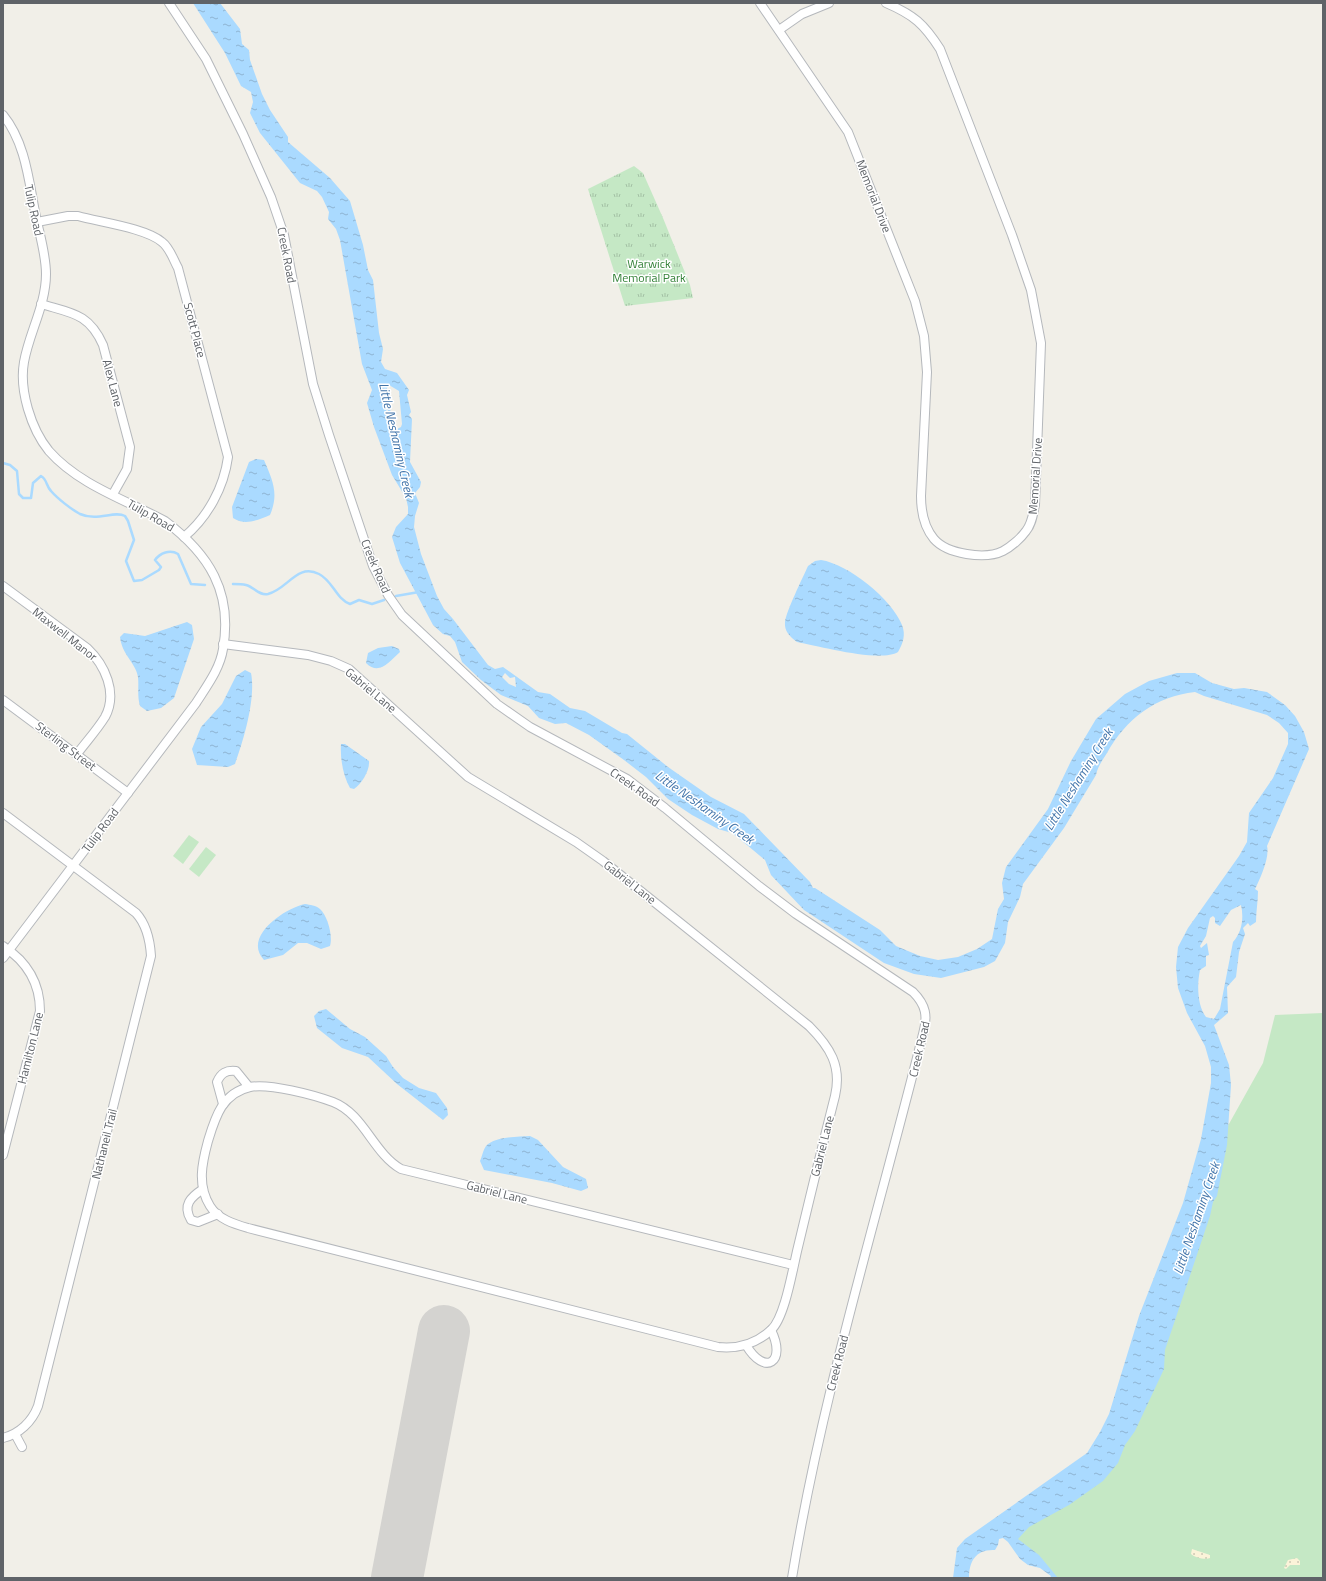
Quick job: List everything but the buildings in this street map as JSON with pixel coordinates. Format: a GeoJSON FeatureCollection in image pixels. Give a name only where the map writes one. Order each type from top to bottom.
{"type":"FeatureCollection","features":[{"type":"Feature","properties":{"kind":"street","name":"Creek Road"},"geometry":{"type":"LineString","coordinates":[[169,3],[209,64],[271,197],[284,235],[298,312],[316,391],[373,566],[388,595],[402,615],[497,704],[530,727],[610,769],[646,793],[759,886],[796,914],[913,992],[920,999],[925,1008],[926,1021],[922,1040],[831,1388],[811,1473],[792,1578]]}},
{"type":"Feature","properties":{"kind":"street","name":"Memorial Drive"},"geometry":{"type":"LineString","coordinates":[[760,3],[848,132],[915,301],[924,336],[927,372],[920,496],[921,509],[926,524],[934,538],[944,547],[958,553],[990,554],[1003,551],[1026,531],[1032,521],[1035,505],[1041,343],[1031,290],[1012,235],[940,50],[926,28],[906,12],[886,3]]}},
{"type":"Feature","properties":{"kind":"street"},"geometry":{"type":"LineString","coordinates":[[779,30],[802,14],[829,3]]}},
{"type":"Feature","properties":{"kind":"street","name":"Tulip Road"},"geometry":{"type":"LineString","coordinates":[[3,114],[17,136],[22,153],[37,222],[46,275],[41,304],[24,364],[25,394],[31,418],[49,450],[63,465],[82,479],[165,521],[202,554],[218,584],[224,612],[223,644],[220,659],[208,685],[73,866],[6,948],[3,958]]}},
{"type":"Feature","properties":{"kind":"street","name":"Scott Place"},"geometry":{"type":"LineString","coordinates":[[37,222],[59,217],[78,216],[149,234],[162,242],[178,268],[228,457],[222,482],[205,516],[184,537]]}},
{"type":"Feature","properties":{"kind":"street","name":"Alex Lane"},"geometry":{"type":"LineString","coordinates":[[41,304],[86,320],[96,331],[103,345],[130,447],[127,469],[113,494]]}},
{"type":"Feature","properties":{"kind":"street","name":"Maxwell Manor"},"geometry":{"type":"LineString","coordinates":[[3,586],[87,648],[96,657],[104,669],[109,684],[108,710],[105,717],[77,754]]}},
{"type":"Feature","properties":{"kind":"street","name":"Gabriel Lane"},"geometry":{"type":"LineString","coordinates":[[223,644],[308,655],[331,661],[349,669],[468,777],[576,842],[603,861],[809,1026],[825,1042],[831,1055],[838,1083],[793,1265],[778,1321],[771,1330],[746,1345],[731,1348],[710,1345],[248,1228],[227,1221],[210,1207],[203,1189],[201,1174],[203,1160],[215,1117],[223,1104],[238,1092],[249,1087],[267,1086],[332,1102],[343,1107],[352,1115],[387,1158],[401,1169],[793,1265]]}},
{"type":"Feature","properties":{"kind":"street","name":"Sterling Street"},"geometry":{"type":"LineString","coordinates":[[3,700],[128,793]]}},
{"type":"Feature","properties":{"kind":"street"},"geometry":{"type":"LineString","coordinates":[[3,813],[73,866]]}},
{"type":"Feature","properties":{"kind":"street","name":"Nathaneil Trail"},"geometry":{"type":"LineString","coordinates":[[3,1438],[15,1434],[28,1423],[38,1406],[151,956],[150,940],[142,919],[128,906],[73,866]]}},
{"type":"Feature","properties":{"kind":"street","name":"Hamilton Lane"},"geometry":{"type":"LineString","coordinates":[[3,1155],[40,1006],[39,991],[32,975],[6,948]]}},
{"type":"Feature","properties":{"kind":"street"},"geometry":{"type":"LineString","coordinates":[[223,1104],[217,1082],[220,1075],[227,1070],[236,1071],[249,1087]]}},
{"type":"Feature","properties":{"kind":"street"},"geometry":{"type":"LineString","coordinates":[[203,1189],[190,1197],[187,1205],[187,1213],[191,1220],[198,1222],[218,1214]]}},
{"type":"Feature","properties":{"kind":"street"},"geometry":{"type":"LineString","coordinates":[[746,1345],[757,1360],[764,1363],[771,1362],[776,1357],[778,1348],[771,1330]]}},
{"type":"Feature","properties":{"kind":"street"},"geometry":{"type":"LineString","coordinates":[[15,1434],[22,1447]]}},
{"type":"Feature","properties":{"kind":"green space","name":"Warwick Memorial Park"},"geometry":{"type":"Polygon","coordinates":[[[634,166],[643,173],[690,285],[693,298],[625,306],[588,189],[634,166]]]}},
{"type":"Feature","properties":{"kind":"green space"},"geometry":{"type":"Polygon","coordinates":[[[189,835],[199,842],[183,864],[173,856],[189,835]]]}},
{"type":"Feature","properties":{"kind":"green space"},"geometry":{"type":"Polygon","coordinates":[[[206,847],[216,855],[199,877],[189,869],[206,847]]]}},
{"type":"Feature","properties":{"kind":"green space"},"geometry":{"type":"Polygon","coordinates":[[[1323,1013],[1323,1578],[1055,1578],[1015,1538],[1126,1435],[1225,1131],[1263,1063],[1275,1015],[1323,1013]]]}},
{"type":"Feature","properties":{"kind":"sand"},"geometry":{"type":"Polygon","coordinates":[[[1192,1549],[1210,1555],[1210,1558],[1203,1559],[1195,1557],[1191,1554],[1192,1549]]]}},
{"type":"Feature","properties":{"kind":"sand"},"geometry":{"type":"Polygon","coordinates":[[[1297,1558],[1300,1561],[1300,1565],[1290,1565],[1286,1569],[1284,1568],[1288,1560],[1297,1558]]]}},
{"type":"Feature","properties":{"kind":"water"},"geometry":{"type":"Polygon","coordinates":[[[193,3],[220,3],[240,29],[242,44],[249,50],[250,60],[262,94],[270,110],[288,137],[288,142],[330,178],[350,201],[363,245],[368,270],[373,280],[379,333],[383,349],[381,362],[385,369],[397,373],[409,390],[407,395],[411,412],[409,415],[412,419],[410,462],[421,482],[420,487],[415,493],[419,503],[415,516],[414,527],[421,554],[437,596],[444,609],[488,665],[495,669],[503,667],[538,692],[550,694],[570,708],[585,711],[622,733],[627,734],[668,767],[711,797],[744,814],[810,882],[813,888],[880,930],[896,946],[920,956],[938,960],[958,957],[977,949],[992,939],[998,909],[1004,899],[1002,883],[1006,867],[1048,809],[1071,761],[1096,719],[1125,694],[1149,681],[1177,673],[1195,673],[1212,683],[1234,689],[1244,688],[1267,692],[1285,705],[1295,716],[1304,732],[1309,749],[1267,846],[1268,851],[1266,862],[1255,889],[1258,891],[1256,922],[1250,926],[1248,923],[1243,928],[1245,934],[1239,952],[1236,977],[1227,987],[1228,1013],[1214,1025],[1229,1065],[1231,1085],[1227,1145],[1217,1196],[1213,1202],[1210,1216],[1165,1350],[1164,1369],[1135,1431],[1125,1445],[1118,1463],[1103,1481],[1069,1505],[1029,1527],[1018,1539],[1039,1555],[1058,1578],[1050,1578],[1051,1576],[1040,1568],[1028,1565],[1020,1559],[1008,1542],[1003,1538],[999,1539],[995,1550],[988,1550],[978,1554],[975,1557],[970,1566],[969,1578],[953,1578],[957,1548],[965,1539],[1087,1453],[1109,1414],[1139,1316],[1183,1203],[1201,1139],[1211,1083],[1211,1067],[1205,1046],[1187,1013],[1178,988],[1176,967],[1178,947],[1188,928],[1239,856],[1247,842],[1249,813],[1273,778],[1288,744],[1288,733],[1279,723],[1267,715],[1195,692],[1167,698],[1155,704],[1144,711],[1123,730],[1100,764],[1096,775],[1064,828],[1023,884],[1020,897],[1008,922],[1005,943],[995,961],[984,967],[941,978],[914,974],[884,963],[804,910],[771,875],[765,860],[732,833],[718,829],[692,815],[668,799],[646,777],[589,735],[566,723],[555,724],[539,718],[528,706],[501,695],[481,680],[462,662],[455,642],[450,636],[443,634],[433,625],[400,563],[392,537],[396,527],[408,514],[408,507],[406,498],[392,475],[374,427],[367,403],[372,390],[362,364],[340,240],[336,229],[328,219],[329,212],[322,197],[317,191],[300,183],[260,133],[250,113],[253,102],[251,92],[241,86],[225,53],[193,3]],[[389,385],[387,388],[386,419],[397,429],[401,427],[402,424],[399,391],[389,385]],[[505,673],[502,677],[509,684],[516,687],[515,677],[510,678],[505,673]],[[1241,905],[1231,910],[1220,926],[1215,923],[1215,918],[1213,916],[1210,918],[1206,936],[1200,946],[1201,948],[1207,943],[1209,955],[1206,956],[1206,966],[1200,970],[1198,982],[1199,1001],[1206,1017],[1214,1019],[1220,1009],[1233,942],[1242,925],[1241,905]]]}},
{"type":"Feature","properties":{"kind":"water"},"geometry":{"type":"Polygon","coordinates":[[[256,459],[264,460],[270,474],[274,488],[273,507],[270,515],[261,519],[242,522],[233,518],[232,507],[249,462],[256,459]]]}},
{"type":"Feature","properties":{"kind":"water"},"geometry":{"type":"Polygon","coordinates":[[[821,560],[844,568],[856,575],[889,604],[897,615],[904,632],[898,652],[878,656],[849,653],[797,642],[790,636],[785,628],[785,622],[791,603],[808,566],[815,561],[821,560]]]}},
{"type":"Feature","properties":{"kind":"water"},"geometry":{"type":"Polygon","coordinates":[[[187,622],[192,625],[194,639],[174,698],[161,708],[147,711],[140,706],[137,672],[123,649],[120,637],[124,633],[145,636],[187,622]]]}},
{"type":"Feature","properties":{"kind":"water"},"geometry":{"type":"Polygon","coordinates":[[[392,646],[399,649],[400,652],[384,666],[375,668],[366,663],[368,653],[378,648],[392,646]]]}},
{"type":"Feature","properties":{"kind":"water"},"geometry":{"type":"Polygon","coordinates":[[[245,670],[251,673],[251,706],[235,764],[228,767],[197,765],[192,749],[201,727],[222,704],[236,676],[245,670]]]}},
{"type":"Feature","properties":{"kind":"water"},"geometry":{"type":"Polygon","coordinates":[[[341,744],[345,744],[369,761],[365,776],[360,784],[354,789],[350,788],[344,772],[341,744]]]}},
{"type":"Feature","properties":{"kind":"water"},"geometry":{"type":"Polygon","coordinates":[[[305,904],[313,905],[323,912],[329,927],[331,937],[330,946],[321,949],[307,943],[298,943],[283,955],[264,960],[259,951],[258,942],[262,933],[277,917],[287,911],[305,904]]]}},
{"type":"Feature","properties":{"kind":"water"},"geometry":{"type":"Polygon","coordinates":[[[326,1009],[350,1029],[365,1037],[386,1056],[403,1078],[419,1088],[436,1093],[447,1108],[448,1115],[443,1120],[397,1084],[368,1057],[342,1048],[317,1028],[314,1016],[319,1011],[326,1009]]]}},
{"type":"Feature","properties":{"kind":"water"},"geometry":{"type":"Polygon","coordinates":[[[530,1136],[538,1140],[563,1167],[586,1179],[588,1188],[581,1191],[552,1183],[484,1170],[480,1161],[486,1146],[490,1143],[495,1140],[530,1136]]]}},
{"type":"Feature","properties":{"kind":"waterway","name":"Little Neshaminy Creek"},"geometry":{"type":"LineString","coordinates":[[386,398],[394,430]]}},
{"type":"Feature","properties":{"kind":"waterway"},"geometry":{"type":"LineString","coordinates":[[3,463],[10,465],[17,471],[19,494],[23,498],[31,498],[33,483],[41,476],[54,494],[65,504],[80,514],[93,517],[116,514],[125,516],[134,540],[126,561],[134,581],[142,580],[159,570],[161,567],[155,560],[162,554],[172,552],[178,554],[191,584],[205,585]]}},
{"type":"Feature","properties":{"kind":"waterway"},"geometry":{"type":"LineString","coordinates":[[233,584],[246,585],[259,593],[268,594],[275,591],[298,574],[311,571],[324,577],[341,598],[350,604],[359,600],[372,604],[384,600]]}},
{"type":"Feature","properties":{"kind":"waterway"},"geometry":{"type":"LineString","coordinates":[[396,596],[419,592]]}},
{"type":"Feature","properties":{"kind":"runway"},"geometry":{"type":"LineString","coordinates":[[397,1578],[444,1331]]}}]}
